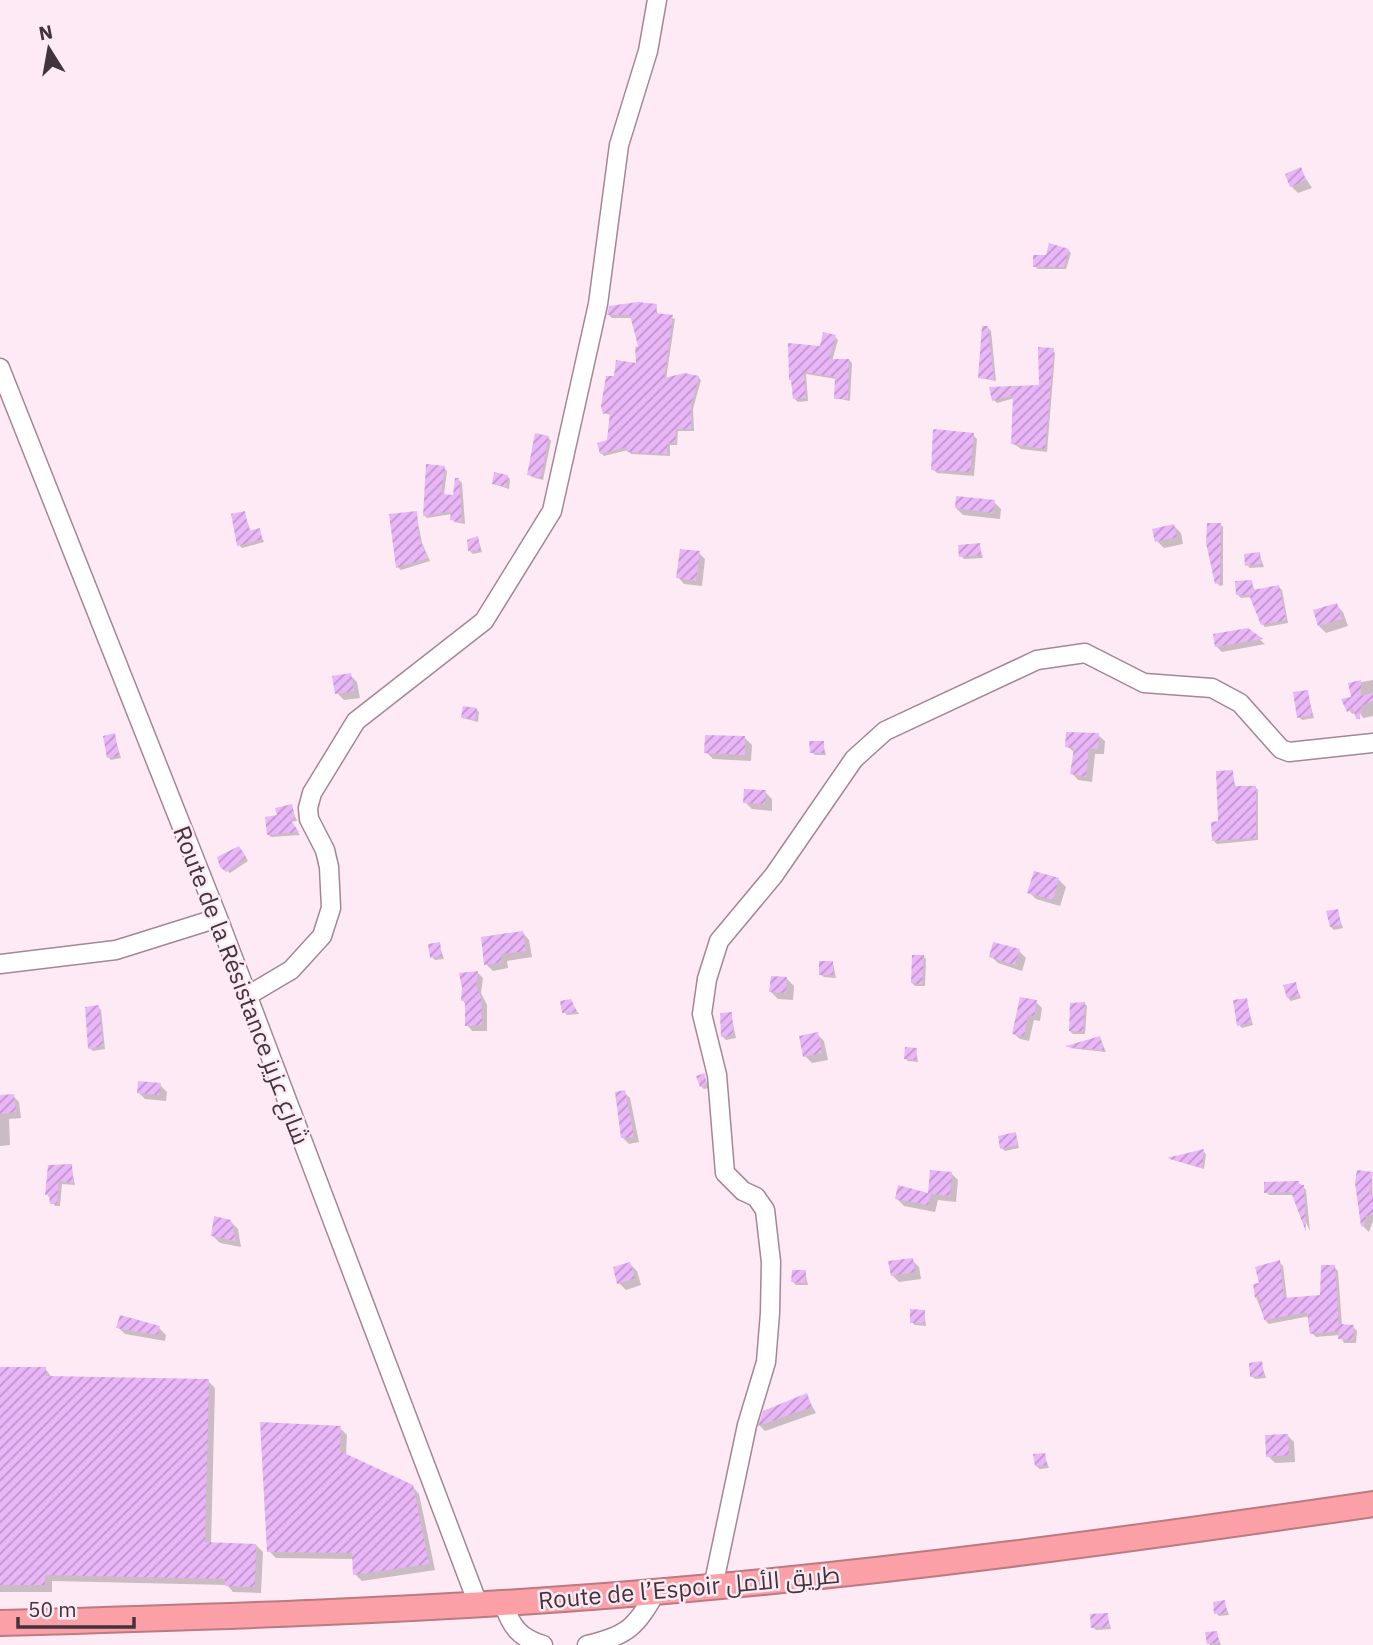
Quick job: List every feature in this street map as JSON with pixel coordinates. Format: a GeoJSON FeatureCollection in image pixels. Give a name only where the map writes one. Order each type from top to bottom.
{"type":"FeatureCollection","features":[{"type":"Feature","properties":{"kind":"highway","name":"Route de l’Espoir طريق الأمل"},"geometry":{"type":"LineString","coordinates":[[0,1623],[284,1615],[656,1592],[1093,1545],[1373,1504]]}},
{"type":"Feature","properties":{"kind":"street"},"geometry":{"type":"LineString","coordinates":[[247,996],[291,970],[322,936],[331,908],[329,867],[325,850],[309,819],[308,808],[312,793],[356,721],[484,621],[552,512],[598,304],[619,145],[648,51],[657,0]]}},
{"type":"Feature","properties":{"kind":"street","name":"Route de la Résistance شارع عزيز"},"geometry":{"type":"LineString","coordinates":[[0,368],[218,918],[478,1604]]}},
{"type":"Feature","properties":{"kind":"street"},"geometry":{"type":"LineString","coordinates":[[713,1587],[747,1425],[766,1362],[771,1262],[765,1210],[756,1197],[743,1192],[724,1173],[717,1075],[702,1014],[707,979],[719,941],[774,875],[854,759],[885,731],[999,676],[1037,660],[1085,653],[1144,683],[1212,688],[1240,704],[1281,749],[1289,751],[1373,743]]}},
{"type":"Feature","properties":{"kind":"street"},"geometry":{"type":"LineString","coordinates":[[0,964],[116,950],[218,918]]}},
{"type":"Feature","properties":{"kind":"street"},"geometry":{"type":"LineString","coordinates":[[587,1645],[623,1635],[640,1620],[656,1592]]}},
{"type":"Feature","properties":{"kind":"street"},"geometry":{"type":"LineString","coordinates":[[503,1603],[510,1625],[525,1638],[543,1645]]}},
{"type":"Feature","properties":{"kind":"building"},"geometry":{"type":"Polygon","coordinates":[[[1301,167],[1306,180],[1290,187],[1285,174],[1301,167]]]}},
{"type":"Feature","properties":{"kind":"building"},"geometry":{"type":"Polygon","coordinates":[[[1049,243],[1069,249],[1064,267],[1033,267],[1033,255],[1046,255],[1049,243]]]}},
{"type":"Feature","properties":{"kind":"building"},"geometry":{"type":"Polygon","coordinates":[[[638,302],[657,304],[656,313],[673,315],[664,378],[685,373],[699,376],[691,405],[691,429],[676,429],[675,443],[668,443],[667,454],[627,452],[627,447],[600,454],[597,443],[607,440],[610,412],[603,414],[601,406],[606,376],[614,376],[616,360],[636,363],[635,347],[638,346],[630,315],[607,315],[609,306],[638,302]]]}},
{"type":"Feature","properties":{"kind":"building"},"geometry":{"type":"Polygon","coordinates":[[[982,326],[988,326],[994,379],[978,378],[982,326]]]}},
{"type":"Feature","properties":{"kind":"building"},"geometry":{"type":"Polygon","coordinates":[[[823,332],[836,335],[829,359],[849,359],[848,399],[834,399],[835,377],[804,372],[806,398],[793,399],[789,380],[788,343],[820,346],[823,332]]]}},
{"type":"Feature","properties":{"kind":"building"},"geometry":{"type":"Polygon","coordinates":[[[1038,347],[1054,348],[1045,449],[1011,444],[1013,395],[992,401],[989,387],[1039,385],[1038,347]]]}},
{"type":"Feature","properties":{"kind":"building"},"geometry":{"type":"Polygon","coordinates":[[[933,429],[974,433],[970,472],[931,470],[933,429]]]}},
{"type":"Feature","properties":{"kind":"building"},"geometry":{"type":"Polygon","coordinates":[[[535,433],[549,436],[541,478],[527,475],[535,433]]]}},
{"type":"Feature","properties":{"kind":"building"},"geometry":{"type":"Polygon","coordinates":[[[426,464],[445,466],[441,494],[453,495],[455,478],[459,478],[462,522],[450,520],[451,511],[423,516],[426,464]]]}},
{"type":"Feature","properties":{"kind":"building"},"geometry":{"type":"Polygon","coordinates":[[[494,472],[508,475],[506,487],[492,484],[494,472]]]}},
{"type":"Feature","properties":{"kind":"building"},"geometry":{"type":"Polygon","coordinates":[[[956,496],[995,500],[993,513],[955,508],[956,496]]]}},
{"type":"Feature","properties":{"kind":"building"},"geometry":{"type":"Polygon","coordinates":[[[245,511],[249,531],[260,528],[262,539],[237,546],[231,514],[245,511]]]}},
{"type":"Feature","properties":{"kind":"building"},"geometry":{"type":"Polygon","coordinates":[[[417,511],[419,539],[428,558],[396,568],[389,514],[417,511]]]}},
{"type":"Feature","properties":{"kind":"building"},"geometry":{"type":"Polygon","coordinates":[[[1207,523],[1221,523],[1220,583],[1215,584],[1206,543],[1207,523]]]}},
{"type":"Feature","properties":{"kind":"building"},"geometry":{"type":"Polygon","coordinates":[[[1174,524],[1177,537],[1155,542],[1152,529],[1174,524]]]}},
{"type":"Feature","properties":{"kind":"building"},"geometry":{"type":"Polygon","coordinates":[[[478,536],[480,550],[468,551],[467,540],[478,536]]]}},
{"type":"Feature","properties":{"kind":"building"},"geometry":{"type":"Polygon","coordinates":[[[980,543],[981,555],[959,557],[958,545],[980,543]]]}},
{"type":"Feature","properties":{"kind":"building"},"geometry":{"type":"Polygon","coordinates":[[[680,549],[700,551],[696,581],[676,578],[680,549]]]}},
{"type":"Feature","properties":{"kind":"building"},"geometry":{"type":"Polygon","coordinates":[[[1260,552],[1261,564],[1245,566],[1244,554],[1260,552]]]}},
{"type":"Feature","properties":{"kind":"building"},"geometry":{"type":"Polygon","coordinates":[[[1252,580],[1253,590],[1279,585],[1286,620],[1261,625],[1249,595],[1236,595],[1235,581],[1252,580]]]}},
{"type":"Feature","properties":{"kind":"building"},"geometry":{"type":"Polygon","coordinates":[[[1337,603],[1342,619],[1318,626],[1313,610],[1337,603]]]}},
{"type":"Feature","properties":{"kind":"building"},"geometry":{"type":"Polygon","coordinates":[[[1248,628],[1263,639],[1215,647],[1213,634],[1248,628]]]}},
{"type":"Feature","properties":{"kind":"building"},"geometry":{"type":"Polygon","coordinates":[[[351,673],[354,691],[335,694],[332,676],[351,673]]]}},
{"type":"Feature","properties":{"kind":"building"},"geometry":{"type":"Polygon","coordinates":[[[1361,680],[1361,696],[1373,693],[1373,701],[1361,706],[1360,719],[1356,719],[1353,709],[1347,712],[1341,699],[1351,697],[1348,683],[1361,680]]]}},
{"type":"Feature","properties":{"kind":"building"},"geometry":{"type":"Polygon","coordinates":[[[1308,690],[1312,715],[1297,718],[1293,692],[1308,690]]]}},
{"type":"Feature","properties":{"kind":"building"},"geometry":{"type":"Polygon","coordinates":[[[463,706],[477,708],[475,720],[461,718],[463,706]]]}},
{"type":"Feature","properties":{"kind":"building"},"geometry":{"type":"Polygon","coordinates":[[[1066,732],[1099,733],[1098,749],[1089,748],[1086,777],[1070,774],[1074,748],[1065,747],[1066,732]]]}},
{"type":"Feature","properties":{"kind":"building"},"geometry":{"type":"Polygon","coordinates":[[[115,733],[119,756],[107,758],[103,736],[115,733]]]}},
{"type":"Feature","properties":{"kind":"building"},"geometry":{"type":"Polygon","coordinates":[[[705,735],[745,736],[745,755],[704,753],[705,735]]]}},
{"type":"Feature","properties":{"kind":"building"},"geometry":{"type":"Polygon","coordinates":[[[809,741],[824,741],[824,753],[810,753],[809,741]]]}},
{"type":"Feature","properties":{"kind":"building"},"geometry":{"type":"Polygon","coordinates":[[[1233,770],[1234,786],[1256,786],[1256,838],[1212,841],[1211,822],[1218,821],[1216,771],[1233,770]]]}},
{"type":"Feature","properties":{"kind":"building"},"geometry":{"type":"Polygon","coordinates":[[[744,789],[766,790],[765,804],[743,803],[744,789]]]}},
{"type":"Feature","properties":{"kind":"building"},"geometry":{"type":"Polygon","coordinates":[[[292,804],[295,818],[290,819],[299,832],[267,835],[265,817],[277,815],[275,808],[292,804]]]}},
{"type":"Feature","properties":{"kind":"building"},"geometry":{"type":"Polygon","coordinates":[[[239,846],[246,857],[226,872],[220,867],[217,857],[239,846]]]}},
{"type":"Feature","properties":{"kind":"building"},"geometry":{"type":"Polygon","coordinates":[[[1034,871],[1059,878],[1053,900],[1027,893],[1034,871]]]}},
{"type":"Feature","properties":{"kind":"building"},"geometry":{"type":"Polygon","coordinates":[[[1338,909],[1341,925],[1330,927],[1326,911],[1338,909]]]}},
{"type":"Feature","properties":{"kind":"building"},"geometry":{"type":"Polygon","coordinates":[[[523,931],[526,951],[501,954],[502,962],[484,965],[481,937],[523,931]]]}},
{"type":"Feature","properties":{"kind":"building"},"geometry":{"type":"Polygon","coordinates":[[[440,942],[442,956],[430,958],[428,944],[440,942]]]}},
{"type":"Feature","properties":{"kind":"building"},"geometry":{"type":"Polygon","coordinates":[[[993,942],[1020,949],[1015,965],[989,957],[993,942]]]}},
{"type":"Feature","properties":{"kind":"building"},"geometry":{"type":"Polygon","coordinates":[[[912,955],[924,955],[922,984],[911,983],[912,955]]]}},
{"type":"Feature","properties":{"kind":"building"},"geometry":{"type":"Polygon","coordinates":[[[819,961],[833,961],[833,975],[819,975],[819,961]]]}},
{"type":"Feature","properties":{"kind":"building"},"geometry":{"type":"Polygon","coordinates":[[[478,971],[476,986],[481,997],[482,1025],[465,1026],[465,1001],[461,1001],[459,973],[478,971]]]}},
{"type":"Feature","properties":{"kind":"building"},"geometry":{"type":"Polygon","coordinates":[[[771,976],[787,977],[786,993],[769,992],[771,976]]]}},
{"type":"Feature","properties":{"kind":"building"},"geometry":{"type":"Polygon","coordinates":[[[1296,982],[1299,996],[1287,998],[1283,985],[1296,982]]]}},
{"type":"Feature","properties":{"kind":"building"},"geometry":{"type":"Polygon","coordinates":[[[1020,997],[1037,1000],[1034,1016],[1028,1015],[1024,1036],[1012,1034],[1020,997]]]}},
{"type":"Feature","properties":{"kind":"building"},"geometry":{"type":"Polygon","coordinates":[[[1247,998],[1251,1022],[1237,1026],[1233,1000],[1247,998]]]}},
{"type":"Feature","properties":{"kind":"building"},"geometry":{"type":"Polygon","coordinates":[[[571,999],[577,1012],[562,1013],[560,1001],[571,999]]]}},
{"type":"Feature","properties":{"kind":"building"},"geometry":{"type":"Polygon","coordinates":[[[1085,1002],[1083,1032],[1069,1031],[1070,1003],[1085,1002]]]}},
{"type":"Feature","properties":{"kind":"building"},"geometry":{"type":"Polygon","coordinates":[[[99,1005],[103,1046],[88,1049],[85,1007],[99,1005]]]}},
{"type":"Feature","properties":{"kind":"building"},"geometry":{"type":"Polygon","coordinates":[[[732,1012],[733,1035],[721,1037],[720,1013],[732,1012]]]}},
{"type":"Feature","properties":{"kind":"building"},"geometry":{"type":"Polygon","coordinates":[[[818,1032],[822,1053],[803,1057],[799,1036],[818,1032]]]}},
{"type":"Feature","properties":{"kind":"building"},"geometry":{"type":"Polygon","coordinates":[[[1100,1036],[1104,1050],[1066,1047],[1066,1046],[1100,1036]]]}},
{"type":"Feature","properties":{"kind":"building"},"geometry":{"type":"Polygon","coordinates":[[[905,1047],[917,1048],[916,1060],[904,1059],[905,1047]]]}},
{"type":"Feature","properties":{"kind":"building"},"geometry":{"type":"Polygon","coordinates":[[[705,1073],[706,1085],[700,1087],[696,1076],[705,1073]]]}},
{"type":"Feature","properties":{"kind":"building"},"geometry":{"type":"Polygon","coordinates":[[[138,1081],[161,1083],[159,1095],[137,1093],[138,1081]]]}},
{"type":"Feature","properties":{"kind":"building"},"geometry":{"type":"Polygon","coordinates":[[[625,1090],[634,1137],[621,1138],[615,1092],[625,1090]]]}},
{"type":"Feature","properties":{"kind":"building"},"geometry":{"type":"Polygon","coordinates":[[[14,1094],[16,1112],[0,1114],[0,1095],[14,1094]]]}},
{"type":"Feature","properties":{"kind":"building"},"geometry":{"type":"Polygon","coordinates":[[[1016,1132],[1017,1145],[1000,1149],[998,1136],[1016,1132]]]}},
{"type":"Feature","properties":{"kind":"building"},"geometry":{"type":"Polygon","coordinates":[[[1204,1149],[1202,1168],[1167,1158],[1204,1149]]]}},
{"type":"Feature","properties":{"kind":"building"},"geometry":{"type":"Polygon","coordinates":[[[72,1164],[73,1183],[59,1181],[57,1204],[50,1204],[49,1195],[45,1195],[48,1165],[72,1164]]]}},
{"type":"Feature","properties":{"kind":"building"},"geometry":{"type":"Polygon","coordinates":[[[930,1170],[952,1172],[950,1196],[931,1194],[928,1205],[895,1199],[898,1185],[928,1193],[930,1170]]]}},
{"type":"Feature","properties":{"kind":"building"},"geometry":{"type":"Polygon","coordinates":[[[1357,1170],[1373,1172],[1369,1195],[1373,1195],[1373,1215],[1366,1216],[1364,1227],[1361,1226],[1355,1183],[1357,1170]]]}},
{"type":"Feature","properties":{"kind":"building"},"geometry":{"type":"Polygon","coordinates":[[[1299,1181],[1299,1185],[1304,1185],[1306,1232],[1291,1192],[1264,1193],[1264,1182],[1299,1181]]]}},
{"type":"Feature","properties":{"kind":"building"},"geometry":{"type":"Polygon","coordinates":[[[214,1216],[231,1220],[236,1241],[211,1236],[214,1216]]]}},
{"type":"Feature","properties":{"kind":"building"},"geometry":{"type":"Polygon","coordinates":[[[913,1258],[915,1272],[891,1276],[888,1261],[913,1258]]]}},
{"type":"Feature","properties":{"kind":"building"},"geometry":{"type":"Polygon","coordinates":[[[1280,1260],[1284,1298],[1320,1295],[1321,1265],[1335,1265],[1339,1327],[1339,1324],[1354,1325],[1353,1340],[1338,1339],[1339,1331],[1310,1334],[1307,1312],[1264,1320],[1259,1297],[1255,1298],[1253,1284],[1259,1283],[1255,1267],[1280,1260]]]}},
{"type":"Feature","properties":{"kind":"building"},"geometry":{"type":"Polygon","coordinates":[[[630,1262],[635,1278],[617,1284],[613,1267],[630,1262]]]}},
{"type":"Feature","properties":{"kind":"building"},"geometry":{"type":"Polygon","coordinates":[[[792,1270],[806,1270],[805,1283],[791,1282],[792,1270]]]}},
{"type":"Feature","properties":{"kind":"building"},"geometry":{"type":"Polygon","coordinates":[[[910,1309],[925,1310],[924,1323],[910,1323],[910,1309]]]}},
{"type":"Feature","properties":{"kind":"building"},"geometry":{"type":"Polygon","coordinates":[[[120,1315],[160,1326],[158,1335],[116,1328],[120,1315]]]}},
{"type":"Feature","properties":{"kind":"building"},"geometry":{"type":"Polygon","coordinates":[[[1262,1361],[1264,1376],[1250,1377],[1249,1363],[1262,1361]]]}},
{"type":"Feature","properties":{"kind":"building"},"geometry":{"type":"Polygon","coordinates":[[[0,1367],[46,1367],[46,1376],[209,1379],[205,1542],[256,1544],[255,1587],[225,1586],[225,1579],[45,1575],[45,1585],[0,1585],[0,1367]]]}},
{"type":"Feature","properties":{"kind":"building"},"geometry":{"type":"Polygon","coordinates":[[[807,1393],[812,1407],[758,1426],[763,1411],[807,1393]]]}},
{"type":"Feature","properties":{"kind":"building"},"geometry":{"type":"Polygon","coordinates":[[[260,1422],[341,1426],[340,1451],[413,1485],[429,1564],[353,1575],[352,1553],[267,1552],[260,1422]]]}},
{"type":"Feature","properties":{"kind":"building"},"geometry":{"type":"Polygon","coordinates":[[[1288,1434],[1289,1455],[1266,1457],[1265,1435],[1288,1434]]]}},
{"type":"Feature","properties":{"kind":"building"},"geometry":{"type":"Polygon","coordinates":[[[1045,1453],[1047,1465],[1035,1466],[1033,1454],[1045,1453]]]}},
{"type":"Feature","properties":{"kind":"building"},"geometry":{"type":"Polygon","coordinates":[[[1225,1600],[1227,1613],[1214,1614],[1213,1602],[1225,1600]]]}},
{"type":"Feature","properties":{"kind":"building"},"geometry":{"type":"Polygon","coordinates":[[[1108,1613],[1109,1627],[1091,1628],[1090,1614],[1108,1613]]]}},
{"type":"Feature","properties":{"kind":"building"},"geometry":{"type":"Polygon","coordinates":[[[1217,1631],[1219,1642],[1207,1644],[1205,1632],[1217,1631]]]}}]}
